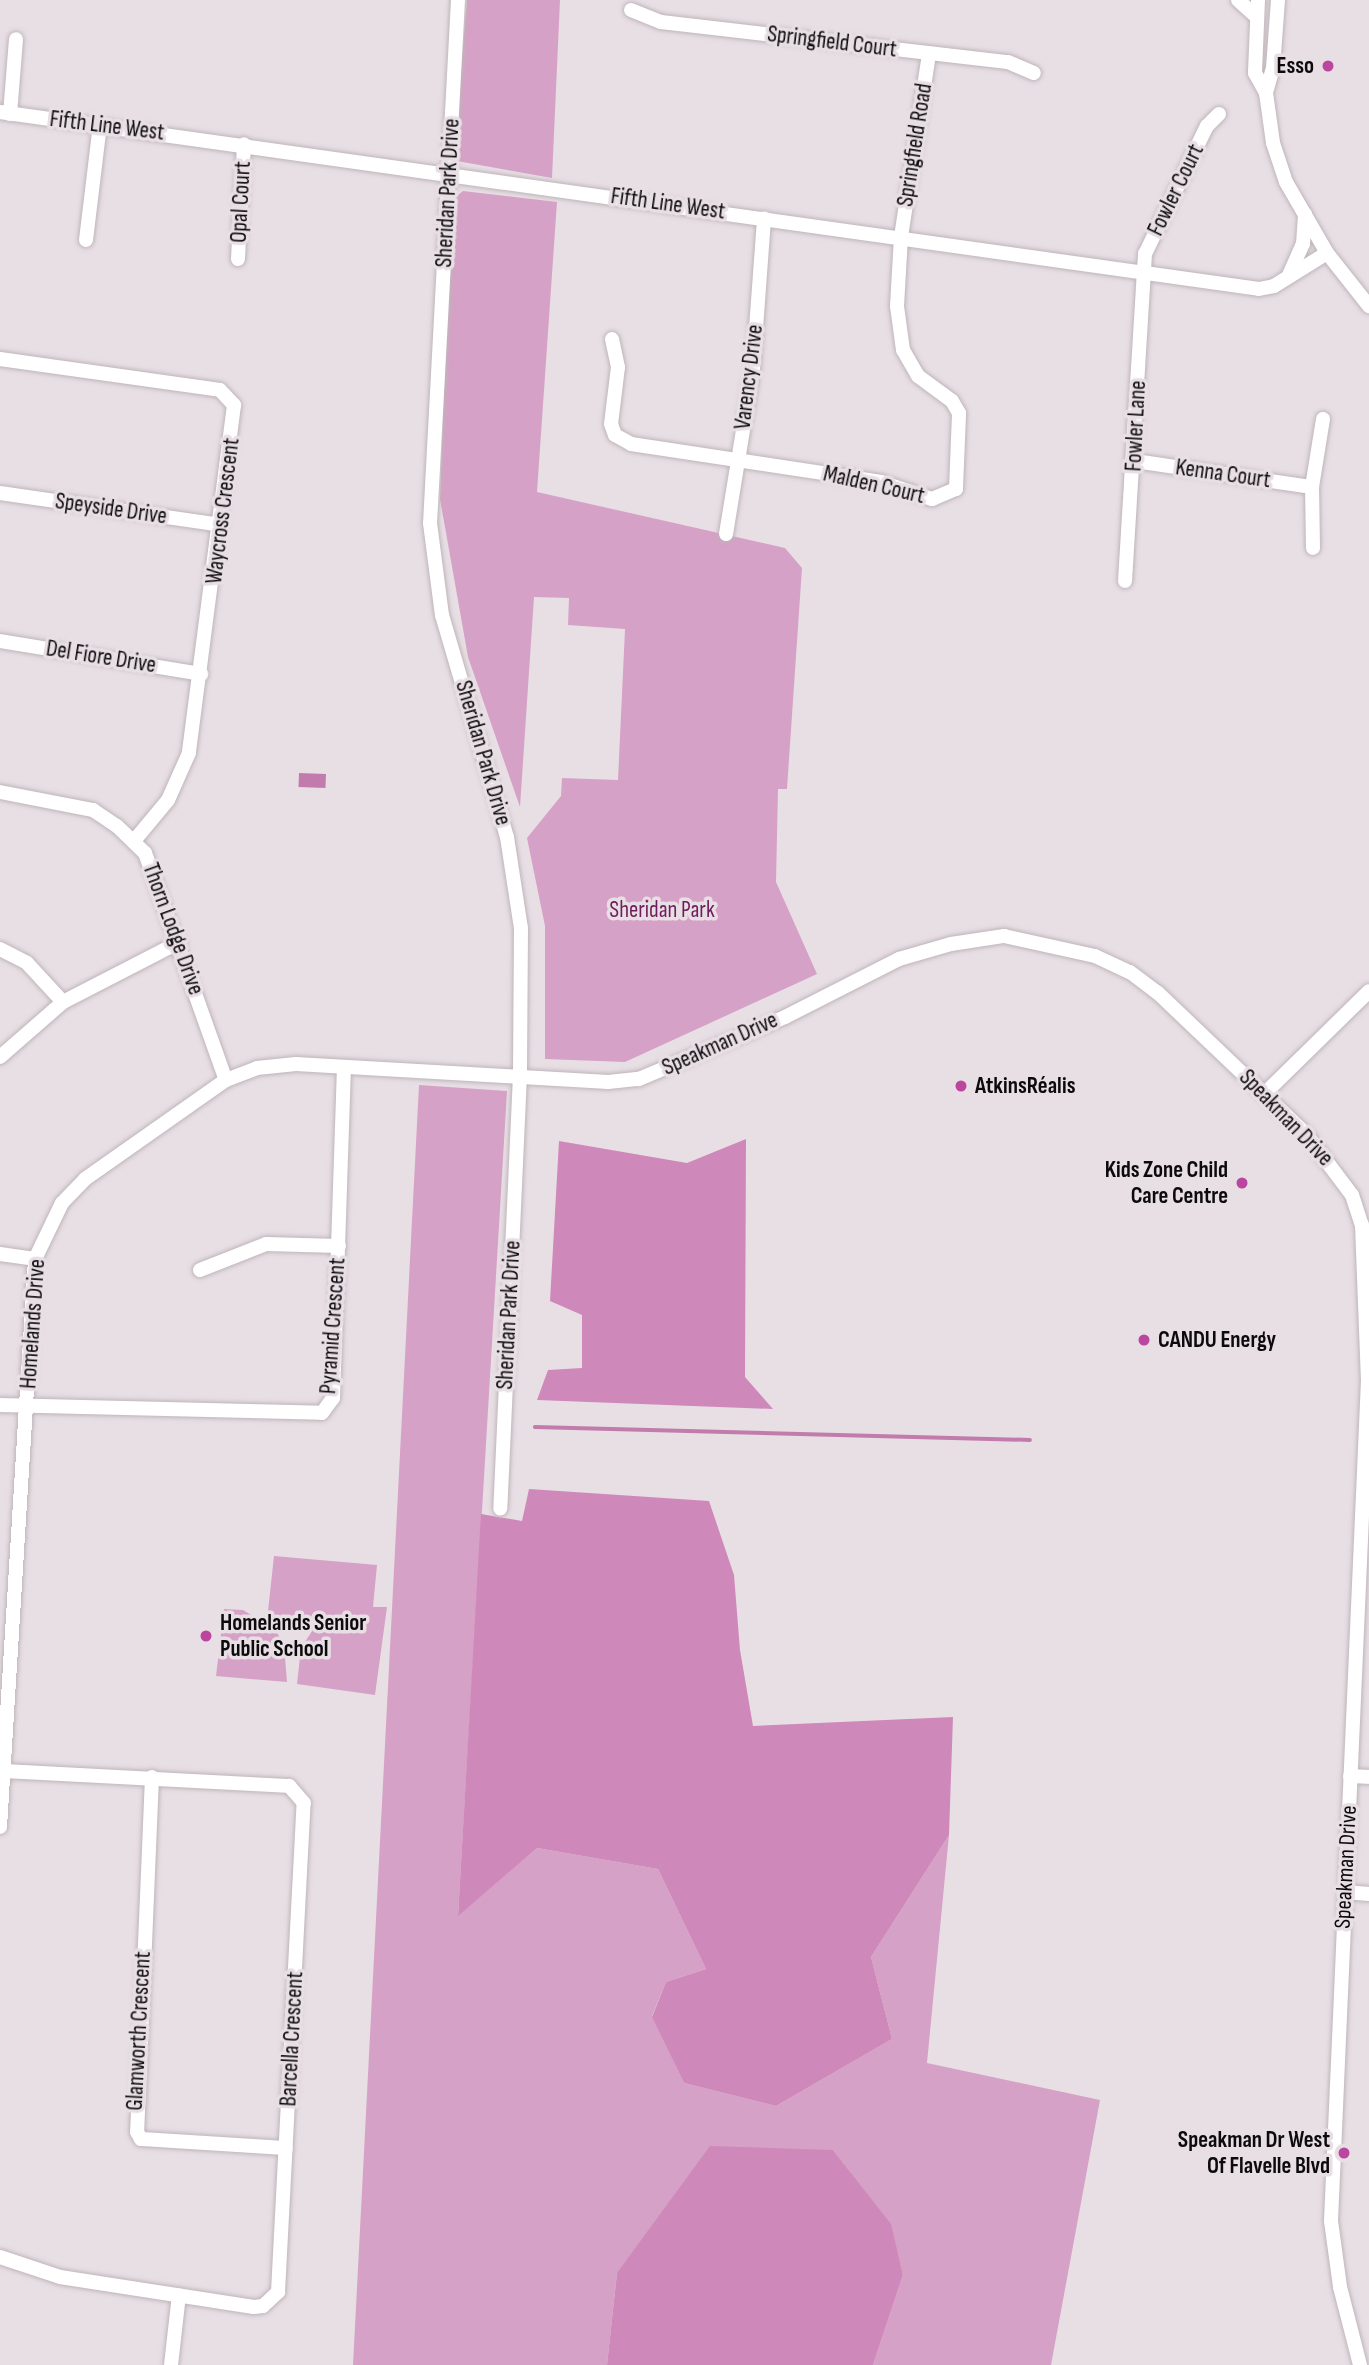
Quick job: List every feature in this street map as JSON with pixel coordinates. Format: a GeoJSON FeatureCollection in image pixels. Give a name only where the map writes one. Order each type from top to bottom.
{"type":"FeatureCollection","features":[{"type":"Feature","properties":{"kind":"street","name":"Sheridan Park Drive"},"geometry":{"type":"LineString","coordinates":[[458,0],[431,475],[433,569],[442,615],[507,837],[521,928],[520,1075],[500,1508]]}},
{"type":"Feature","properties":{"kind":"street"},"geometry":{"type":"LineString","coordinates":[[1238,0],[1257,17]]}},
{"type":"Feature","properties":{"kind":"street"},"geometry":{"type":"LineString","coordinates":[[1258,0],[1255,73],[1266,93],[1273,143],[1286,182],[1326,253],[1369,306]]}},
{"type":"Feature","properties":{"kind":"street"},"geometry":{"type":"LineString","coordinates":[[1266,93],[1273,68],[1278,0]]}},
{"type":"Feature","properties":{"kind":"street","name":"Springfield Court"},"geometry":{"type":"LineString","coordinates":[[631,10],[661,22],[1008,62],[1034,74]]}},
{"type":"Feature","properties":{"kind":"street"},"geometry":{"type":"LineString","coordinates":[[5,113],[16,40]]}},
{"type":"Feature","properties":{"kind":"street","name":"Springfield Road"},"geometry":{"type":"LineString","coordinates":[[901,237],[929,53]]}},
{"type":"Feature","properties":{"kind":"street","name":"Fifth Line West"},"geometry":{"type":"LineString","coordinates":[[5,113],[450,172],[1259,289],[1287,279],[1326,253]]}},
{"type":"Feature","properties":{"kind":"street","name":"Fowler Court"},"geometry":{"type":"LineString","coordinates":[[1143,271],[1145,254],[1208,126],[1219,114]]}},
{"type":"Feature","properties":{"kind":"street"},"geometry":{"type":"LineString","coordinates":[[86,240],[100,125]]}},
{"type":"Feature","properties":{"kind":"street","name":"Opal Court"},"geometry":{"type":"LineString","coordinates":[[238,259],[244,144]]}},
{"type":"Feature","properties":{"kind":"street"},"geometry":{"type":"LineString","coordinates":[[1287,279],[1298,261],[1305,214]]}},
{"type":"Feature","properties":{"kind":"street","name":"Varency Drive"},"geometry":{"type":"LineString","coordinates":[[726,534],[753,369],[764,218]]}},
{"type":"Feature","properties":{"kind":"street","name":"Malden Court"},"geometry":{"type":"LineString","coordinates":[[612,339],[618,367],[610,412],[615,435],[631,444],[881,482],[932,499],[956,489],[959,413],[952,401],[918,376],[903,350],[897,306],[901,237]]}},
{"type":"Feature","properties":{"kind":"street","name":"Fowler Lane"},"geometry":{"type":"LineString","coordinates":[[1125,581],[1135,461],[1143,271]]}},
{"type":"Feature","properties":{"kind":"street","name":"Waycross Crescent"},"geometry":{"type":"LineString","coordinates":[[0,359],[220,390],[234,405],[235,415],[201,674],[185,769],[168,800],[134,841]]}},
{"type":"Feature","properties":{"kind":"street"},"geometry":{"type":"LineString","coordinates":[[1312,548],[1312,486],[1323,419]]}},
{"type":"Feature","properties":{"kind":"street","name":"Kenna Court"},"geometry":{"type":"LineString","coordinates":[[1135,461],[1312,486]]}},
{"type":"Feature","properties":{"kind":"street","name":"Speyside Drive"},"geometry":{"type":"LineString","coordinates":[[0,493],[221,525]]}},
{"type":"Feature","properties":{"kind":"street","name":"Del Fiore Drive"},"geometry":{"type":"LineString","coordinates":[[0,641],[201,674]]}},
{"type":"Feature","properties":{"kind":"street","name":"Thorn Lodge Drive"},"geometry":{"type":"LineString","coordinates":[[0,792],[93,810],[134,841],[155,873],[226,1080]]}},
{"type":"Feature","properties":{"kind":"street","name":"Speakman Drive"},"geometry":{"type":"LineString","coordinates":[[520,1075],[608,1082],[639,1079],[785,1017],[899,959],[951,944],[1004,936],[1058,945],[1130,972],[1164,998],[1264,1094],[1336,1169],[1353,1195],[1362,1225],[1368,1381],[1331,2221],[1343,2306],[1360,2365]]}},
{"type":"Feature","properties":{"kind":"street"},"geometry":{"type":"LineString","coordinates":[[0,1057],[62,1002],[179,942]]}},
{"type":"Feature","properties":{"kind":"street"},"geometry":{"type":"LineString","coordinates":[[0,949],[27,963],[62,1002]]}},
{"type":"Feature","properties":{"kind":"street"},"geometry":{"type":"LineString","coordinates":[[1264,1094],[1369,990]]}},
{"type":"Feature","properties":{"kind":"street","name":"Homelands Drive"},"geometry":{"type":"LineString","coordinates":[[0,1827],[6,1771],[35,1259],[62,1203],[85,1179],[226,1080],[257,1068],[296,1064],[344,1069],[520,1075]]}},
{"type":"Feature","properties":{"kind":"street","name":"Pyramid Crescent"},"geometry":{"type":"LineString","coordinates":[[27,1408],[322,1413],[333,1398],[344,1069]]}},
{"type":"Feature","properties":{"kind":"street"},"geometry":{"type":"LineString","coordinates":[[200,1269],[266,1244],[339,1246]]}},
{"type":"Feature","properties":{"kind":"street"},"geometry":{"type":"LineString","coordinates":[[0,1254],[35,1259]]}},
{"type":"Feature","properties":{"kind":"street"},"geometry":{"type":"LineString","coordinates":[[0,1405],[27,1408]]}},
{"type":"Feature","properties":{"kind":"street","name":"Barcella Crescent"},"geometry":{"type":"LineString","coordinates":[[0,2258],[60,2277],[254,2307],[263,2306],[278,2292],[304,1803],[289,1786],[6,1771]]}},
{"type":"Feature","properties":{"kind":"street"},"geometry":{"type":"LineString","coordinates":[[1350,1776],[1369,1777]]}},
{"type":"Feature","properties":{"kind":"street","name":"Glamworth Crescent"},"geometry":{"type":"LineString","coordinates":[[152,1777],[137,2132],[141,2139],[286,2148]]}},
{"type":"Feature","properties":{"kind":"street"},"geometry":{"type":"LineString","coordinates":[[1345,1892],[1369,1894]]}},
{"type":"Feature","properties":{"kind":"street"},"geometry":{"type":"LineString","coordinates":[[171,2365],[179,2295]]}},
{"type":"Feature","properties":{"kind":"green space"},"geometry":{"type":"Polygon","coordinates":[[[467,0],[560,0],[552,178],[457,161],[454,153],[467,0]]]}},
{"type":"Feature","properties":{"kind":"green space","name":"Sheridan Park"},"geometry":{"type":"Polygon","coordinates":[[[463,191],[557,202],[537,492],[785,548],[802,568],[787,789],[778,789],[776,882],[817,974],[625,1062],[545,1059],[545,926],[527,838],[561,796],[562,778],[618,780],[625,629],[568,625],[569,598],[534,597],[520,807],[468,657],[440,499],[451,201],[463,191]]]}},
{"type":"Feature","properties":{"kind":"green space"},"geometry":{"type":"Polygon","coordinates":[[[419,1085],[507,1091],[458,1915],[537,1848],[658,1869],[706,1969],[666,1982],[652,2016],[684,2083],[776,2106],[892,2039],[871,1957],[949,1835],[927,2063],[1100,2100],[1051,2365],[873,2365],[903,2275],[890,2224],[833,2150],[617,2273],[607,2365],[353,2365],[419,1085]]]}},
{"type":"Feature","properties":{"kind":"green space"},"geometry":{"type":"Polygon","coordinates":[[[274,1556],[377,1565],[373,1607],[387,1607],[375,1695],[297,1684],[301,1648],[316,1625],[267,1620],[274,1556]]]}},
{"type":"Feature","properties":{"kind":"green space"},"geometry":{"type":"Polygon","coordinates":[[[224,1609],[243,1610],[275,1629],[284,1645],[287,1682],[216,1676],[224,1609]]]}},
{"type":"Feature","properties":{"kind":"shaded area"},"geometry":{"type":"Polygon","coordinates":[[[299,773],[326,774],[325,788],[299,787],[299,773]]]}},
{"type":"Feature","properties":{"kind":"shaded area"},"geometry":{"type":"Polygon","coordinates":[[[746,1139],[745,1377],[773,1409],[537,1400],[548,1370],[582,1368],[582,1315],[550,1301],[559,1141],[687,1163],[746,1139]]]}},
{"type":"Feature","properties":{"kind":"shaded area"},"geometry":{"type":"Polygon","coordinates":[[[529,1489],[709,1501],[734,1575],[740,1650],[753,1726],[953,1717],[949,1835],[871,1957],[892,2039],[776,2106],[684,2083],[652,2017],[666,1982],[706,1969],[658,1869],[537,1848],[458,1916],[481,1514],[522,1521],[529,1489]]]}},
{"type":"Feature","properties":{"kind":"shaded area"},"geometry":{"type":"Polygon","coordinates":[[[710,2146],[833,2150],[891,2224],[903,2275],[873,2365],[607,2365],[617,2273],[710,2146]]]}},
{"type":"Feature","properties":{"kind":"waterway"},"geometry":{"type":"LineString","coordinates":[[535,1427],[1030,1440]]}},
{"type":"Feature","properties":{"kind":"place","name":"Esso"},"geometry":{"type":"Point","coordinates":[1328,66]}},
{"type":"Feature","properties":{"kind":"place","name":"AtkinsRéalis"},"geometry":{"type":"Point","coordinates":[961,1086]}},
{"type":"Feature","properties":{"kind":"place","name":"Kids Zone Child Care Centre"},"geometry":{"type":"Point","coordinates":[1242,1183]}},
{"type":"Feature","properties":{"kind":"place","name":"CANDU Energy"},"geometry":{"type":"Point","coordinates":[1144,1340]}},
{"type":"Feature","properties":{"kind":"place","name":"Homelands Senior Public School"},"geometry":{"type":"Point","coordinates":[206,1636]}},
{"type":"Feature","properties":{"kind":"place","name":"Speakman Dr West Of Flavelle Blvd"},"geometry":{"type":"Point","coordinates":[1344,2153]}}]}
